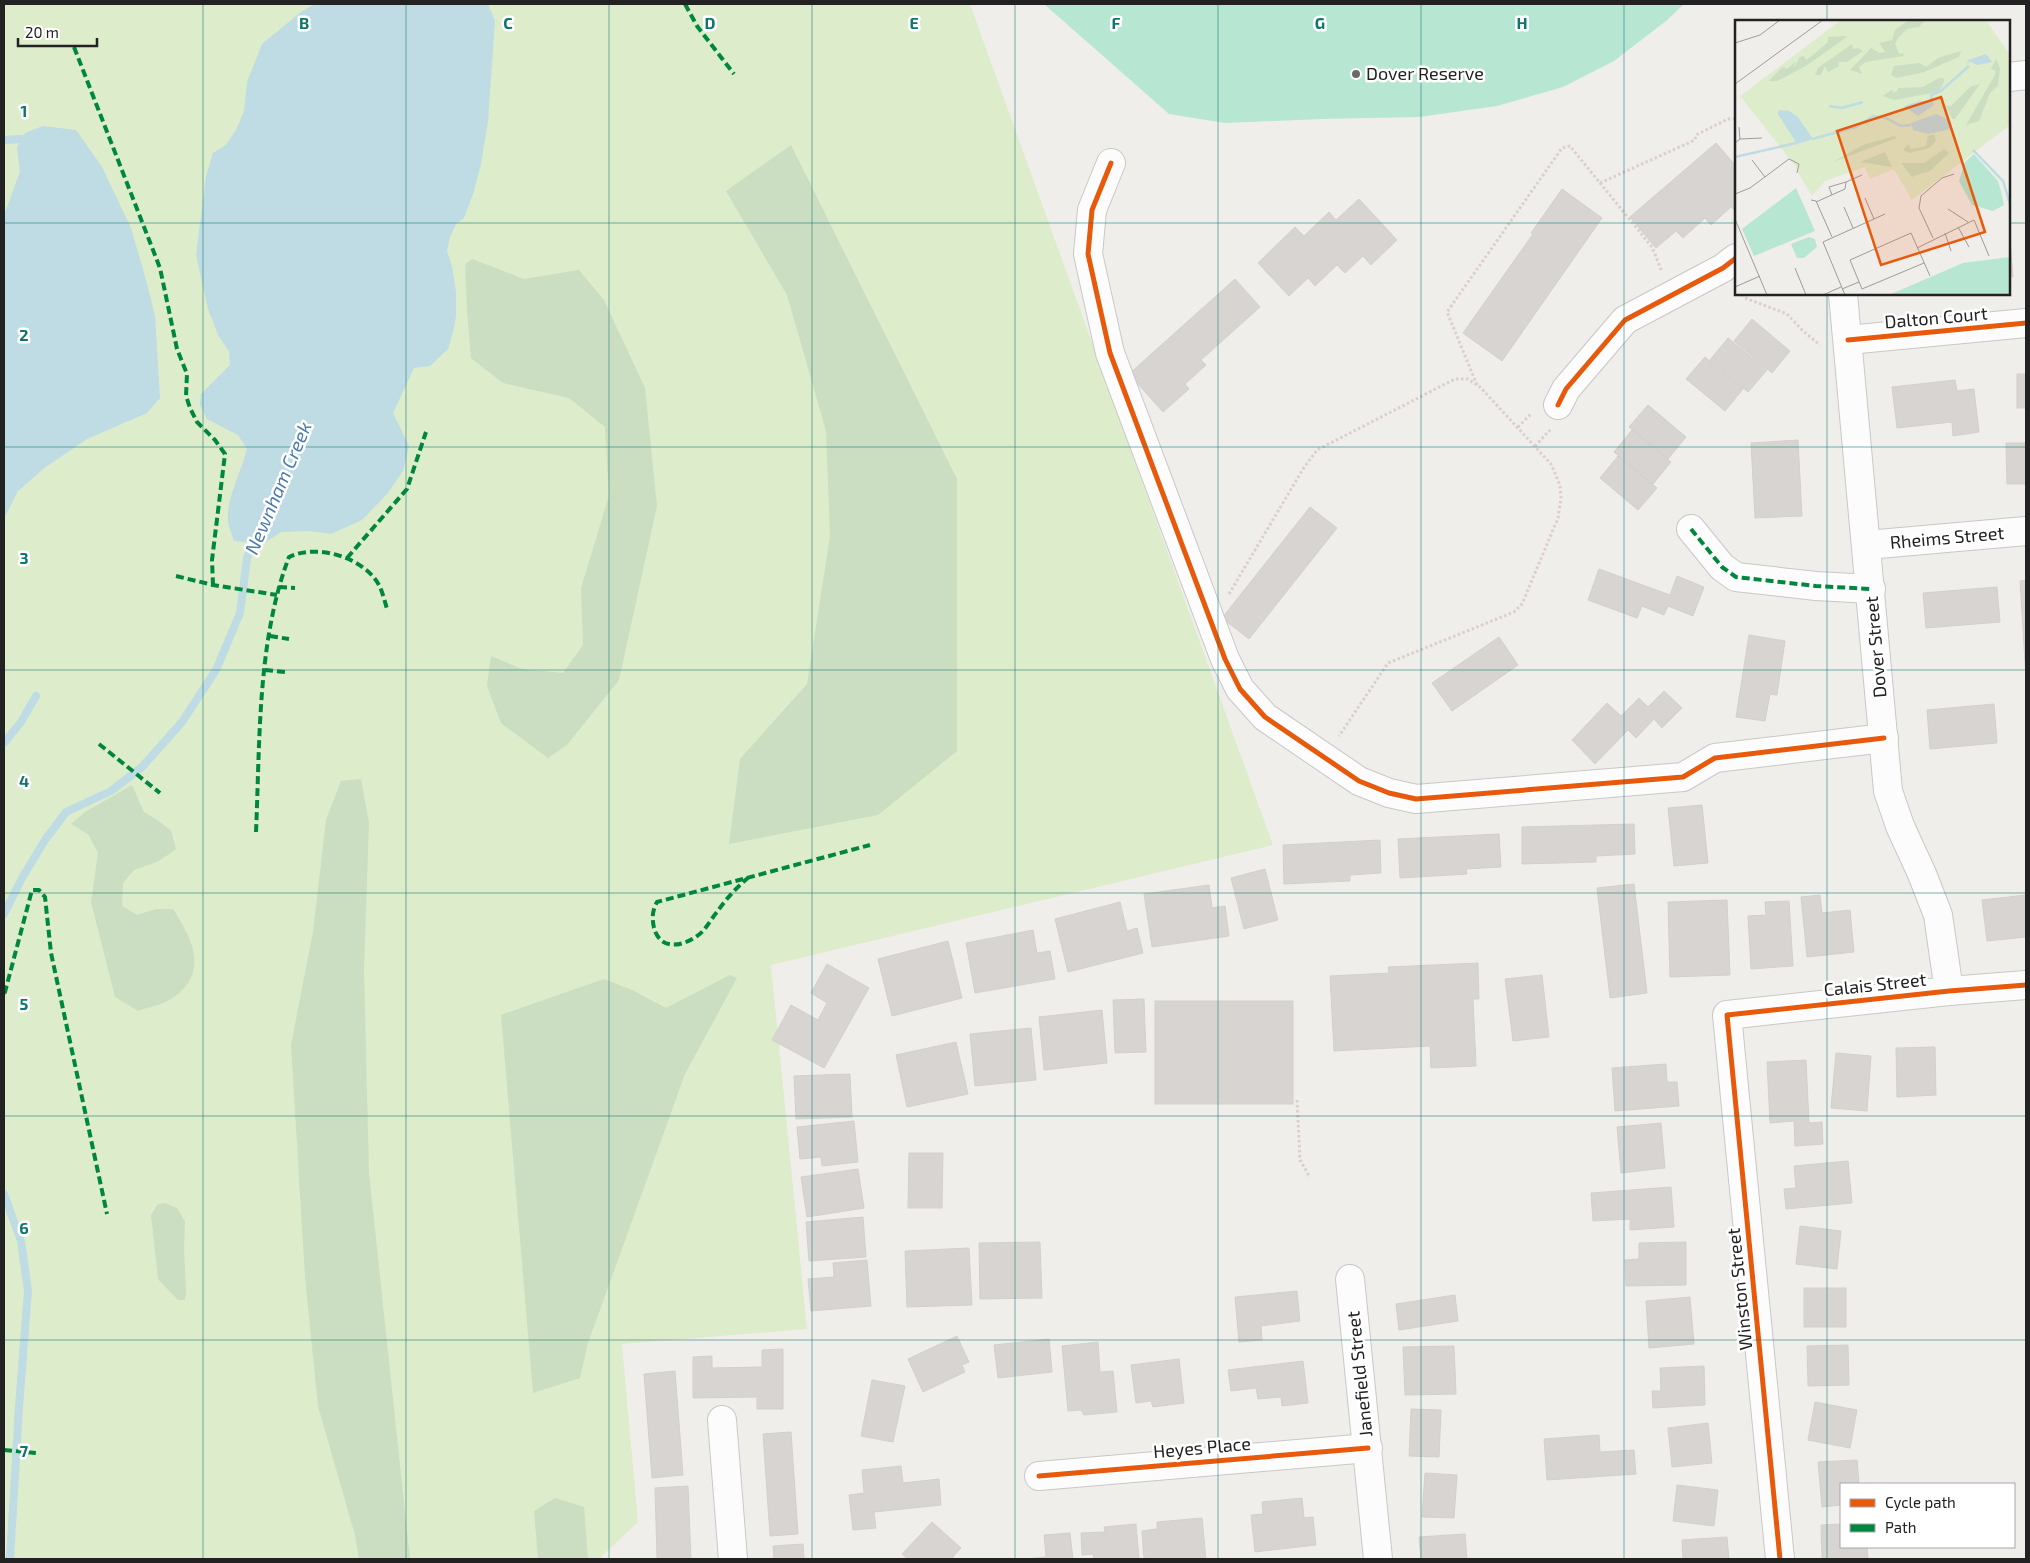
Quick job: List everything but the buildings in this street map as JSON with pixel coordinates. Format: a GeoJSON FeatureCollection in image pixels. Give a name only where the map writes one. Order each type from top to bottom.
{"type":"FeatureCollection","features":[{"type":"Feature","properties":{"kind":"street"},"geometry":{"type":"LineString","coordinates":[[2010,77],[2026,75]]}},
{"type":"Feature","properties":{"kind":"street"},"geometry":{"type":"LineString","coordinates":[[1111,163],[1092,210],[1088,254],[1110,353],[1225,659],[1240,689],[1265,717],[1359,780],[1389,792],[1416,799],[1683,777],[1715,758],[1884,738]]}},
{"type":"Feature","properties":{"kind":"street"},"geometry":{"type":"LineString","coordinates":[[1558,405],[1566,389],[1625,320],[1722,268],[1735,259]]}},
{"type":"Feature","properties":{"kind":"street","name":"Dover Street"},"geometry":{"type":"LineString","coordinates":[[1843,295],[1836,344],[1867,545],[1888,791],[1900,826],[1938,915],[1949,991]]}},
{"type":"Feature","properties":{"kind":"street","name":"Dalton Court"},"geometry":{"type":"LineString","coordinates":[[1836,344],[2026,323]]}},
{"type":"Feature","properties":{"kind":"street"},"geometry":{"type":"LineString","coordinates":[[1691,529],[1722,567],[1736,577],[1816,586],[1871,589]]}},
{"type":"Feature","properties":{"kind":"street","name":"Rheims Street"},"geometry":{"type":"LineString","coordinates":[[1867,545],[2026,531]]}},
{"type":"Feature","properties":{"kind":"street","name":"Calais Street"},"geometry":{"type":"LineString","coordinates":[[1727,1015],[1949,991],[2026,985]]}},
{"type":"Feature","properties":{"kind":"street","name":"Winston Street"},"geometry":{"type":"LineString","coordinates":[[1727,1015],[1780,1559]]}},
{"type":"Feature","properties":{"kind":"street","name":"Janefield Street"},"geometry":{"type":"LineString","coordinates":[[1350,1279],[1378,1559]]}},
{"type":"Feature","properties":{"kind":"street"},"geometry":{"type":"LineString","coordinates":[[722,1420],[733,1559]]}},
{"type":"Feature","properties":{"kind":"street","name":"Heyes Place"},"geometry":{"type":"LineString","coordinates":[[1039,1476],[1368,1448]]}},
{"type":"Feature","properties":{"kind":"path"},"geometry":{"type":"LineString","coordinates":[[1600,183],[1694,140],[1696,135],[1728,119],[1735,119]]}},
{"type":"Feature","properties":{"kind":"path"},"geometry":{"type":"LineString","coordinates":[[1478,385],[1447,312],[1562,148],[1570,146],[1652,247],[1664,276]]}},
{"type":"Feature","properties":{"kind":"path"},"geometry":{"type":"LineString","coordinates":[[1743,295],[1745,298],[1787,314],[1803,331],[1836,344]]}},
{"type":"Feature","properties":{"kind":"path"},"geometry":{"type":"LineString","coordinates":[[1209,618],[1219,610],[1303,469],[1317,450],[1455,379],[1468,379],[1478,385],[1551,464],[1560,485],[1561,498],[1554,527],[1522,604],[1514,612],[1388,663],[1324,757]]}},
{"type":"Feature","properties":{"kind":"path"},"geometry":{"type":"LineString","coordinates":[[1297,1100],[1300,1160],[1309,1178]]}},
{"type":"Feature","properties":{"kind":"green space"},"geometry":{"type":"Polygon","coordinates":[[[4,4],[970,4],[1273,845],[771,965],[807,1329],[622,1344],[638,1522],[602,1556],[602,1559],[4,1559],[4,4]]]}},
{"type":"Feature","properties":{"kind":"green space","name":"Dover Reserve"},"geometry":{"type":"Polygon","coordinates":[[[1044,4],[1684,4],[1666,21],[1614,61],[1563,87],[1497,106],[1419,117],[1225,123],[1169,114],[1044,4]]]}},
{"type":"Feature","properties":{"kind":"green space"},"geometry":{"type":"Polygon","coordinates":[[[791,145],[957,479],[957,751],[878,815],[729,844],[740,759],[807,684],[830,536],[826,431],[787,295],[726,191],[791,145]]]}},
{"type":"Feature","properties":{"kind":"green space"},"geometry":{"type":"Polygon","coordinates":[[[472,259],[524,279],[579,270],[604,300],[645,388],[657,506],[619,680],[567,745],[548,758],[501,723],[487,686],[491,656],[522,669],[563,673],[583,645],[581,588],[609,496],[605,427],[569,398],[503,383],[471,358],[465,264],[472,259]]]}},
{"type":"Feature","properties":{"kind":"green space"},"geometry":{"type":"Polygon","coordinates":[[[361,779],[369,823],[364,969],[369,1173],[410,1559],[359,1559],[355,1535],[318,1406],[305,1277],[291,1045],[313,932],[326,820],[341,781],[361,779]]]}},
{"type":"Feature","properties":{"kind":"green space"},"geometry":{"type":"Polygon","coordinates":[[[132,785],[144,812],[171,831],[176,849],[159,861],[134,870],[123,883],[122,906],[137,915],[156,909],[173,909],[187,933],[194,956],[194,968],[191,979],[183,989],[167,1001],[138,1011],[115,997],[91,902],[98,853],[88,834],[71,824],[85,812],[132,785]]]}},
{"type":"Feature","properties":{"kind":"green space"},"geometry":{"type":"Polygon","coordinates":[[[730,975],[737,978],[685,1074],[588,1343],[580,1378],[533,1393],[501,1015],[604,979],[632,990],[666,1008],[730,975]]]}},
{"type":"Feature","properties":{"kind":"green space"},"geometry":{"type":"Polygon","coordinates":[[[165,1203],[177,1208],[185,1222],[185,1300],[178,1300],[158,1279],[151,1215],[158,1204],[165,1203]]]}},
{"type":"Feature","properties":{"kind":"green space"},"geometry":{"type":"Polygon","coordinates":[[[555,1498],[584,1507],[588,1559],[538,1559],[534,1511],[555,1498]]]}},
{"type":"Feature","properties":{"kind":"water"},"geometry":{"type":"Polygon","coordinates":[[[315,4],[488,4],[495,21],[488,121],[481,164],[473,194],[464,218],[456,224],[450,237],[447,251],[452,266],[456,292],[456,316],[448,349],[430,366],[414,368],[393,413],[409,446],[403,471],[387,494],[362,520],[331,534],[308,531],[281,532],[263,544],[234,541],[228,522],[229,504],[247,449],[238,435],[207,419],[200,405],[201,394],[230,365],[229,351],[219,337],[208,309],[196,255],[206,176],[213,153],[226,145],[236,130],[244,111],[247,82],[262,44],[301,12],[315,4]]]}},
{"type":"Feature","properties":{"kind":"water"},"geometry":{"type":"Polygon","coordinates":[[[43,126],[76,130],[102,167],[131,228],[155,316],[160,398],[147,413],[87,439],[43,469],[18,491],[4,519],[4,215],[20,172],[17,147],[25,133],[43,126]]]}},
{"type":"Feature","properties":{"kind":"waterway"},"geometry":{"type":"LineString","coordinates":[[4,140],[22,139]]}},
{"type":"Feature","properties":{"kind":"waterway","name":"Newnham Creek"},"geometry":{"type":"LineString","coordinates":[[4,914],[22,878],[45,840],[66,812],[111,791],[142,767],[182,722],[216,670],[240,613],[247,558],[257,535]]}},
{"type":"Feature","properties":{"kind":"waterway"},"geometry":{"type":"LineString","coordinates":[[4,743],[21,722],[36,696]]}},
{"type":"Feature","properties":{"kind":"waterway","name":"Newnham Creek"},"geometry":{"type":"LineString","coordinates":[[4,1194],[21,1241],[28,1291],[10,1559]]}},
{"type":"Feature","properties":{"kind":"marked path"},"geometry":{"type":"LineString","coordinates":[[685,4],[697,26],[734,74]]}},
{"type":"Feature","properties":{"kind":"marked path"},"geometry":{"type":"LineString","coordinates":[[74,47],[160,268],[177,349],[187,374],[186,396],[190,408],[197,422],[215,440],[225,454],[212,560],[213,585]]}},
{"type":"Feature","properties":{"kind":"marked path"},"geometry":{"type":"LineString","coordinates":[[347,558],[407,489],[426,432]]}},
{"type":"Feature","properties":{"kind":"marked path"},"geometry":{"type":"LineString","coordinates":[[1691,529],[1722,567],[1736,577],[1816,586],[1871,589]]}},
{"type":"Feature","properties":{"kind":"marked path"},"geometry":{"type":"LineString","coordinates":[[256,832],[262,692],[266,657],[271,623],[289,557],[313,552],[327,553],[353,561],[373,577],[380,587],[387,609]]}},
{"type":"Feature","properties":{"kind":"marked path"},"geometry":{"type":"LineString","coordinates":[[176,576],[213,585],[277,595]]}},
{"type":"Feature","properties":{"kind":"marked path"},"geometry":{"type":"LineString","coordinates":[[279,587],[295,588]]}},
{"type":"Feature","properties":{"kind":"marked path"},"geometry":{"type":"LineString","coordinates":[[270,636],[289,639]]}},
{"type":"Feature","properties":{"kind":"marked path"},"geometry":{"type":"LineString","coordinates":[[265,670],[285,672]]}},
{"type":"Feature","properties":{"kind":"marked path"},"geometry":{"type":"LineString","coordinates":[[99,744],[160,793]]}},
{"type":"Feature","properties":{"kind":"marked path"},"geometry":{"type":"LineString","coordinates":[[749,877],[744,881],[728,898],[697,936],[683,943],[676,944],[669,944],[658,936],[654,928],[653,918],[657,902],[870,845]]}},
{"type":"Feature","properties":{"kind":"marked path"},"geometry":{"type":"LineString","coordinates":[[4,993],[32,890],[39,890],[45,897],[51,953],[107,1214]]}},
{"type":"Feature","properties":{"kind":"marked path"},"geometry":{"type":"LineString","coordinates":[[4,1450],[36,1453]]}},
{"type":"Feature","properties":{"kind":"cycle path"},"geometry":{"type":"LineString","coordinates":[[1111,163],[1092,210],[1088,254],[1110,353],[1225,659],[1240,689],[1265,717],[1359,781],[1389,793],[1416,799],[1683,777],[1715,758],[1884,738]]}},
{"type":"Feature","properties":{"kind":"cycle path"},"geometry":{"type":"LineString","coordinates":[[1558,405],[1566,389],[1625,320],[1723,268],[1735,259]]}},
{"type":"Feature","properties":{"kind":"cycle path"},"geometry":{"type":"LineString","coordinates":[[1848,340],[2026,323]]}},
{"type":"Feature","properties":{"kind":"cycle path"},"geometry":{"type":"LineString","coordinates":[[1780,1559],[1727,1015],[1949,991],[2026,985]]}},
{"type":"Feature","properties":{"kind":"cycle path"},"geometry":{"type":"LineString","coordinates":[[1039,1476],[1368,1448]]}},
{"type":"Feature","properties":{"kind":"place","name":"Dover Reserve"},"geometry":{"type":"Point","coordinates":[1356,74]}}]}
